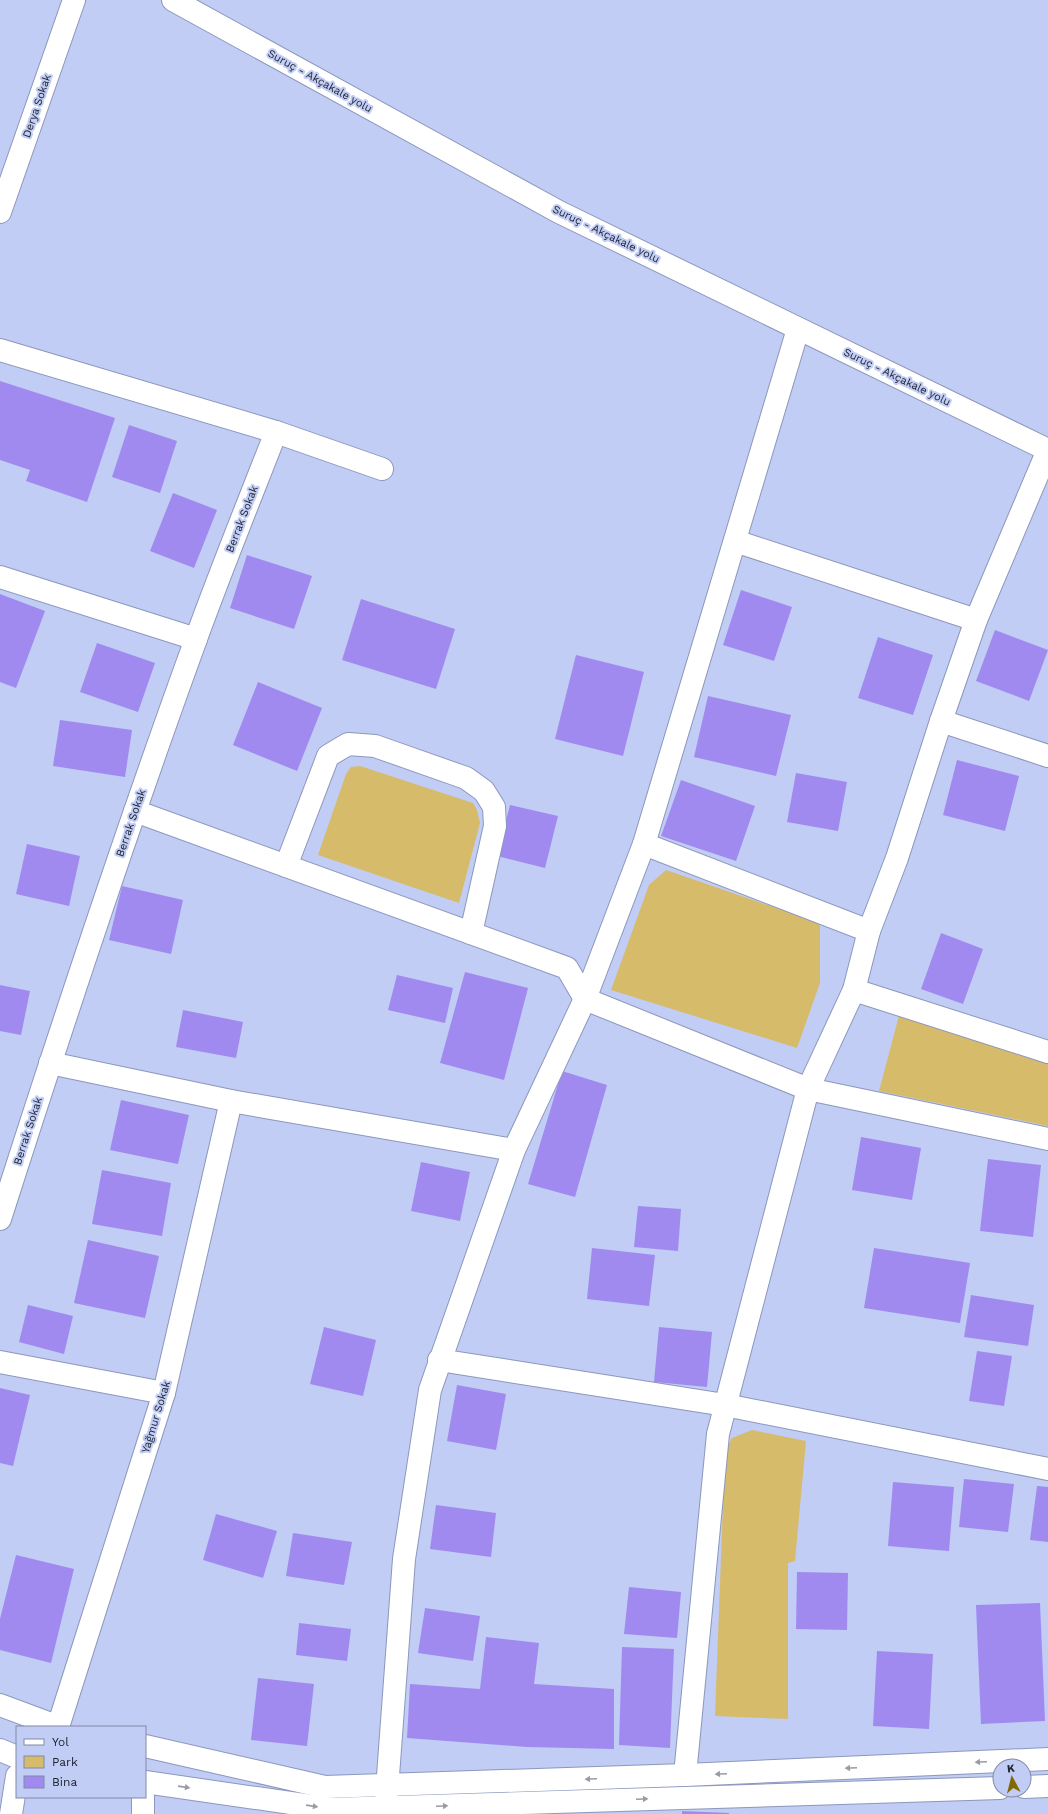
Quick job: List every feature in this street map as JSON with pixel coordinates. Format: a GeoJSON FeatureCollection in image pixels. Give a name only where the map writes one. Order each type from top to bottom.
{"type":"FeatureCollection","features":[{"type":"Feature","properties":{"kind":"street","name":"Derya Sokak"},"geometry":{"type":"LineString","coordinates":[[0,212],[74,0]]}},
{"type":"Feature","properties":{"kind":"street","name":"Suruç - Akçakale yolu"},"geometry":{"type":"LineString","coordinates":[[173,0],[559,212],[1048,450]]}},
{"type":"Feature","properties":{"kind":"street"},"geometry":{"type":"LineString","coordinates":[[386,1811],[404,1559],[430,1390],[439,1360],[514,1150],[585,999],[644,844],[798,329]]}},
{"type":"Feature","properties":{"kind":"street"},"geometry":{"type":"LineString","coordinates":[[0,350],[276,432],[382,469]]}},
{"type":"Feature","properties":{"kind":"street","name":"Berrak Sokak"},"geometry":{"type":"LineString","coordinates":[[0,1219],[50,1063],[196,639],[276,432]]}},
{"type":"Feature","properties":{"kind":"street"},"geometry":{"type":"LineString","coordinates":[[685,1775],[718,1434],[808,1089],[854,990],[870,931],[897,858],[941,721],[976,620],[1048,450]]}},
{"type":"Feature","properties":{"kind":"street"},"geometry":{"type":"LineString","coordinates":[[735,540],[976,620]]}},
{"type":"Feature","properties":{"kind":"street"},"geometry":{"type":"LineString","coordinates":[[0,577],[196,639]]}},
{"type":"Feature","properties":{"kind":"street"},"geometry":{"type":"LineString","coordinates":[[941,721],[1048,756]]}},
{"type":"Feature","properties":{"kind":"street"},"geometry":{"type":"LineString","coordinates":[[286,866],[328,756],[348,744],[375,746],[466,778],[484,791],[488,796],[494,807],[495,826],[470,933]]}},
{"type":"Feature","properties":{"kind":"street"},"geometry":{"type":"LineString","coordinates":[[136,811],[567,968],[585,999],[808,1089],[1048,1139]]}},
{"type":"Feature","properties":{"kind":"street"},"geometry":{"type":"LineString","coordinates":[[644,844],[870,931]]}},
{"type":"Feature","properties":{"kind":"street"},"geometry":{"type":"LineString","coordinates":[[854,990],[1048,1052]]}},
{"type":"Feature","properties":{"kind":"street"},"geometry":{"type":"LineString","coordinates":[[50,1063],[231,1101],[514,1150]]}},
{"type":"Feature","properties":{"kind":"street","name":"Yağmur Sokak"},"geometry":{"type":"LineString","coordinates":[[58,1726],[164,1393],[231,1101]]}},
{"type":"Feature","properties":{"kind":"street"},"geometry":{"type":"LineString","coordinates":[[439,1360],[725,1405],[1048,1469]]}},
{"type":"Feature","properties":{"kind":"street"},"geometry":{"type":"LineString","coordinates":[[0,1362],[164,1393]]}},
{"type":"Feature","properties":{"kind":"street"},"geometry":{"type":"LineString","coordinates":[[0,1705],[26,1721],[53,1726]]}},
{"type":"Feature","properties":{"kind":"street"},"geometry":{"type":"LineString","coordinates":[[146,1746],[325,1787],[685,1775],[1048,1759]]}},
{"type":"Feature","properties":{"kind":"street"},"geometry":{"type":"LineString","coordinates":[[0,1750],[16,1757]]}},
{"type":"Feature","properties":{"kind":"street"},"geometry":{"type":"LineString","coordinates":[[11,1814],[16,1782]]}},
{"type":"Feature","properties":{"kind":"street"},"geometry":{"type":"LineString","coordinates":[[146,1782],[332,1809],[386,1811],[992,1788]]}},
{"type":"Feature","properties":{"kind":"street"},"geometry":{"type":"LineString","coordinates":[[1032,1787],[1048,1786]]}},
{"type":"Feature","properties":{"kind":"street"},"geometry":{"type":"LineString","coordinates":[[143,1798],[143,1814]]}},
{"type":"Feature","properties":{"kind":"green space"},"geometry":{"type":"Polygon","coordinates":[[[360,766],[473,803],[477,810],[480,823],[459,903],[318,855],[346,774],[351,767],[360,766]]]}},
{"type":"Feature","properties":{"kind":"green space"},"geometry":{"type":"Polygon","coordinates":[[[666,870],[820,923],[820,983],[797,1048],[611,990],[649,885],[666,870]]]}},
{"type":"Feature","properties":{"kind":"green space"},"geometry":{"type":"Polygon","coordinates":[[[900,1012],[1048,1062],[1048,1126],[879,1091],[900,1012]]]}},
{"type":"Feature","properties":{"kind":"green space"},"geometry":{"type":"Polygon","coordinates":[[[752,1430],[806,1441],[795,1561],[788,1563],[788,1719],[715,1716],[725,1451],[732,1438],[752,1430]]]}},
{"type":"Feature","properties":{"kind":"building"},"geometry":{"type":"Polygon","coordinates":[[[0,381],[115,418],[87,502],[26,481],[30,470],[0,460],[0,381]]]}},
{"type":"Feature","properties":{"kind":"building"},"geometry":{"type":"Polygon","coordinates":[[[129,425],[177,441],[160,493],[112,477],[129,425]]]}},
{"type":"Feature","properties":{"kind":"building"},"geometry":{"type":"Polygon","coordinates":[[[173,493],[217,510],[194,568],[150,551],[173,493]]]}},
{"type":"Feature","properties":{"kind":"building"},"geometry":{"type":"Polygon","coordinates":[[[247,555],[312,576],[294,629],[230,608],[247,555]]]}},
{"type":"Feature","properties":{"kind":"building"},"geometry":{"type":"Polygon","coordinates":[[[741,590],[792,607],[774,661],[723,645],[741,590]]]}},
{"type":"Feature","properties":{"kind":"building"},"geometry":{"type":"Polygon","coordinates":[[[0,594],[45,611],[16,688],[0,682],[0,594]]]}},
{"type":"Feature","properties":{"kind":"building"},"geometry":{"type":"Polygon","coordinates":[[[361,599],[455,629],[436,689],[342,660],[361,599]]]}},
{"type":"Feature","properties":{"kind":"building"},"geometry":{"type":"Polygon","coordinates":[[[995,630],[1048,650],[1029,701],[976,681],[995,630]]]}},
{"type":"Feature","properties":{"kind":"building"},"geometry":{"type":"Polygon","coordinates":[[[878,637],[933,655],[913,715],[858,698],[878,637]]]}},
{"type":"Feature","properties":{"kind":"building"},"geometry":{"type":"Polygon","coordinates":[[[97,643],[155,663],[138,712],[80,692],[97,643]]]}},
{"type":"Feature","properties":{"kind":"building"},"geometry":{"type":"Polygon","coordinates":[[[576,655],[644,672],[623,756],[555,739],[576,655]]]}},
{"type":"Feature","properties":{"kind":"building"},"geometry":{"type":"Polygon","coordinates":[[[258,682],[322,708],[297,771],[233,745],[258,682]]]}},
{"type":"Feature","properties":{"kind":"building"},"geometry":{"type":"Polygon","coordinates":[[[708,696],[791,715],[776,776],[694,757],[708,696]]]}},
{"type":"Feature","properties":{"kind":"building"},"geometry":{"type":"Polygon","coordinates":[[[60,720],[132,730],[125,777],[53,766],[60,720]]]}},
{"type":"Feature","properties":{"kind":"building"},"geometry":{"type":"Polygon","coordinates":[[[957,760],[1019,776],[1005,831],[943,815],[957,760]]]}},
{"type":"Feature","properties":{"kind":"building"},"geometry":{"type":"Polygon","coordinates":[[[796,773],[847,782],[838,831],[787,822],[796,773]]]}},
{"type":"Feature","properties":{"kind":"building"},"geometry":{"type":"Polygon","coordinates":[[[681,780],[755,806],[736,861],[661,836],[681,780]]]}},
{"type":"Feature","properties":{"kind":"building"},"geometry":{"type":"Polygon","coordinates":[[[510,805],[558,816],[545,868],[497,856],[510,805]]]}},
{"type":"Feature","properties":{"kind":"building"},"geometry":{"type":"Polygon","coordinates":[[[27,844],[80,856],[69,906],[16,894],[27,844]]]}},
{"type":"Feature","properties":{"kind":"building"},"geometry":{"type":"Polygon","coordinates":[[[122,886],[183,900],[171,954],[109,940],[122,886]]]}},
{"type":"Feature","properties":{"kind":"building"},"geometry":{"type":"Polygon","coordinates":[[[941,933],[983,949],[963,1004],[921,989],[941,933]]]}},
{"type":"Feature","properties":{"kind":"building"},"geometry":{"type":"Polygon","coordinates":[[[465,972],[528,988],[504,1080],[440,1063],[465,972]]]}},
{"type":"Feature","properties":{"kind":"building"},"geometry":{"type":"Polygon","coordinates":[[[397,975],[453,988],[445,1023],[388,1010],[397,975]]]}},
{"type":"Feature","properties":{"kind":"building"},"geometry":{"type":"Polygon","coordinates":[[[0,985],[30,991],[21,1035],[0,1031],[0,985]]]}},
{"type":"Feature","properties":{"kind":"building"},"geometry":{"type":"Polygon","coordinates":[[[183,1010],[243,1022],[236,1058],[176,1047],[183,1010]]]}},
{"type":"Feature","properties":{"kind":"building"},"geometry":{"type":"Polygon","coordinates":[[[562,1071],[607,1085],[575,1197],[528,1184],[562,1071]]]}},
{"type":"Feature","properties":{"kind":"building"},"geometry":{"type":"Polygon","coordinates":[[[121,1100],[189,1115],[178,1164],[110,1150],[121,1100]]]}},
{"type":"Feature","properties":{"kind":"building"},"geometry":{"type":"Polygon","coordinates":[[[861,1137],[921,1148],[912,1200],[852,1190],[861,1137]]]}},
{"type":"Feature","properties":{"kind":"building"},"geometry":{"type":"Polygon","coordinates":[[[988,1159],[1041,1165],[1033,1237],[980,1231],[988,1159]]]}},
{"type":"Feature","properties":{"kind":"building"},"geometry":{"type":"Polygon","coordinates":[[[421,1162],[470,1172],[460,1221],[411,1211],[421,1162]]]}},
{"type":"Feature","properties":{"kind":"building"},"geometry":{"type":"Polygon","coordinates":[[[102,1170],[171,1183],[162,1236],[92,1224],[102,1170]]]}},
{"type":"Feature","properties":{"kind":"building"},"geometry":{"type":"Polygon","coordinates":[[[638,1206],[681,1209],[678,1251],[634,1247],[638,1206]]]}},
{"type":"Feature","properties":{"kind":"building"},"geometry":{"type":"Polygon","coordinates":[[[88,1240],[159,1256],[145,1318],[74,1303],[88,1240]]]}},
{"type":"Feature","properties":{"kind":"building"},"geometry":{"type":"Polygon","coordinates":[[[592,1248],[655,1255],[649,1306],[587,1299],[592,1248]]]}},
{"type":"Feature","properties":{"kind":"building"},"geometry":{"type":"Polygon","coordinates":[[[874,1248],[970,1263],[960,1323],[864,1308],[874,1248]]]}},
{"type":"Feature","properties":{"kind":"building"},"geometry":{"type":"Polygon","coordinates":[[[971,1295],[1034,1305],[1028,1346],[964,1337],[971,1295]]]}},
{"type":"Feature","properties":{"kind":"building"},"geometry":{"type":"Polygon","coordinates":[[[28,1305],[73,1316],[64,1354],[19,1342],[28,1305]]]}},
{"type":"Feature","properties":{"kind":"building"},"geometry":{"type":"Polygon","coordinates":[[[324,1327],[376,1340],[363,1396],[310,1384],[324,1327]]]}},
{"type":"Feature","properties":{"kind":"building"},"geometry":{"type":"Polygon","coordinates":[[[659,1327],[712,1332],[707,1387],[654,1382],[659,1327]]]}},
{"type":"Feature","properties":{"kind":"building"},"geometry":{"type":"Polygon","coordinates":[[[977,1351],[1012,1356],[1004,1406],[969,1401],[977,1351]]]}},
{"type":"Feature","properties":{"kind":"building"},"geometry":{"type":"Polygon","coordinates":[[[457,1385],[506,1394],[496,1450],[447,1441],[457,1385]]]}},
{"type":"Feature","properties":{"kind":"building"},"geometry":{"type":"Polygon","coordinates":[[[0,1388],[30,1395],[13,1466],[0,1463],[0,1388]]]}},
{"type":"Feature","properties":{"kind":"building"},"geometry":{"type":"Polygon","coordinates":[[[964,1479],[1014,1484],[1008,1532],[959,1527],[964,1479]]]}},
{"type":"Feature","properties":{"kind":"building"},"geometry":{"type":"Polygon","coordinates":[[[893,1482],[954,1487],[949,1551],[888,1546],[893,1482]]]}},
{"type":"Feature","properties":{"kind":"building"},"geometry":{"type":"Polygon","coordinates":[[[1037,1486],[1048,1487],[1048,1542],[1030,1540],[1037,1486]]]}},
{"type":"Feature","properties":{"kind":"building"},"geometry":{"type":"Polygon","coordinates":[[[436,1505],[496,1513],[491,1557],[430,1549],[436,1505]]]}},
{"type":"Feature","properties":{"kind":"building"},"geometry":{"type":"Polygon","coordinates":[[[216,1514],[277,1531],[263,1578],[203,1560],[216,1514]]]}},
{"type":"Feature","properties":{"kind":"building"},"geometry":{"type":"Polygon","coordinates":[[[293,1533],[352,1542],[344,1585],[286,1576],[293,1533]]]}},
{"type":"Feature","properties":{"kind":"building"},"geometry":{"type":"Polygon","coordinates":[[[16,1555],[74,1569],[51,1663],[0,1650],[0,1619],[16,1555]]]}},
{"type":"Feature","properties":{"kind":"building"},"geometry":{"type":"Polygon","coordinates":[[[797,1572],[848,1573],[847,1630],[796,1629],[797,1572]]]}},
{"type":"Feature","properties":{"kind":"building"},"geometry":{"type":"Polygon","coordinates":[[[629,1587],[681,1592],[677,1638],[624,1634],[629,1587]]]}},
{"type":"Feature","properties":{"kind":"building"},"geometry":{"type":"Polygon","coordinates":[[[1040,1603],[1045,1721],[981,1724],[976,1605],[1040,1603]]]}},
{"type":"Feature","properties":{"kind":"building"},"geometry":{"type":"Polygon","coordinates":[[[425,1608],[480,1616],[473,1661],[418,1653],[425,1608]]]}},
{"type":"Feature","properties":{"kind":"building"},"geometry":{"type":"Polygon","coordinates":[[[299,1623],[351,1629],[347,1661],[296,1655],[299,1623]]]}},
{"type":"Feature","properties":{"kind":"building"},"geometry":{"type":"Polygon","coordinates":[[[486,1637],[539,1643],[534,1684],[614,1689],[614,1749],[527,1747],[407,1738],[410,1684],[480,1689],[486,1637]]]}},
{"type":"Feature","properties":{"kind":"building"},"geometry":{"type":"Polygon","coordinates":[[[622,1647],[674,1649],[670,1748],[619,1745],[622,1647]]]}},
{"type":"Feature","properties":{"kind":"building"},"geometry":{"type":"Polygon","coordinates":[[[877,1651],[933,1654],[929,1729],[873,1726],[877,1651]]]}},
{"type":"Feature","properties":{"kind":"building"},"geometry":{"type":"Polygon","coordinates":[[[258,1678],[314,1684],[307,1746],[251,1740],[258,1678]]]}},
{"type":"Feature","properties":{"kind":"building"},"geometry":{"type":"Polygon","coordinates":[[[682,1811],[729,1813],[729,1814],[682,1814],[682,1811]]]}}]}
